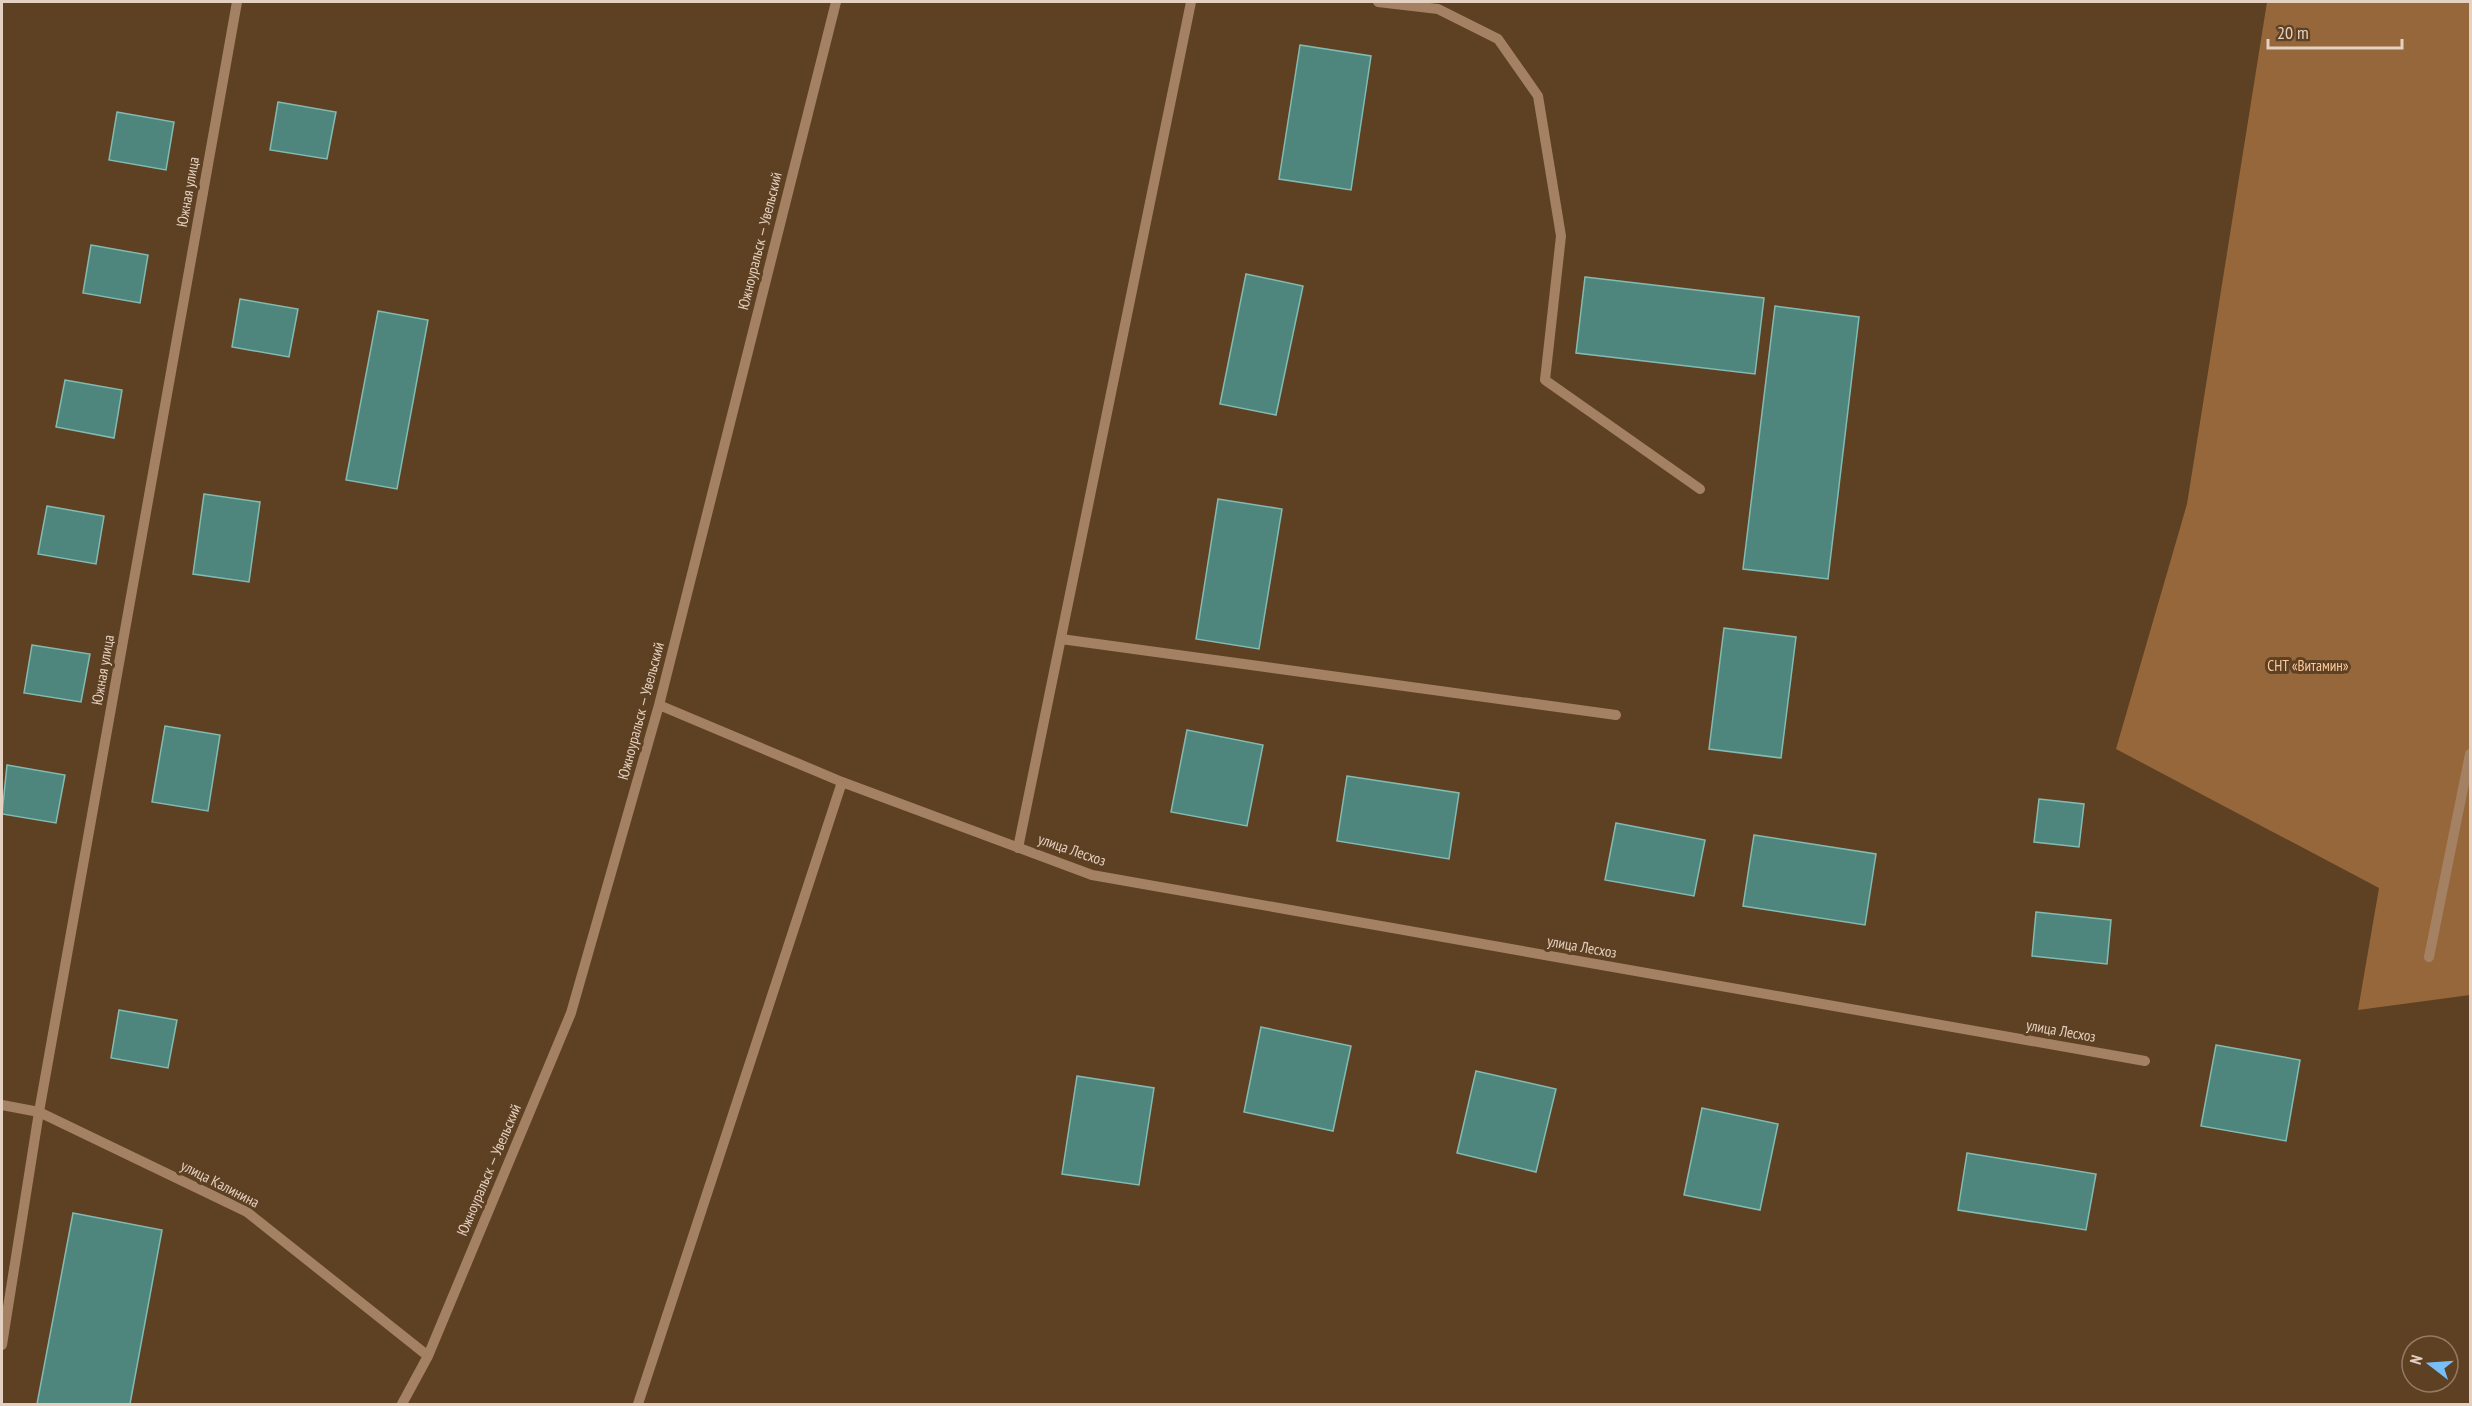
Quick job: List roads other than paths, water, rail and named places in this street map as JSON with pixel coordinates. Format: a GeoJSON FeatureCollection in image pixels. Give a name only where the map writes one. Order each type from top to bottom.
{"type":"FeatureCollection","features":[{"type":"Feature","properties":{"kind":"street","name":"Южная улица"},"geometry":{"type":"LineString","coordinates":[[2,1345],[39,1112],[237,2]]}},
{"type":"Feature","properties":{"kind":"street","name":"Южноуральск — Увельский"},"geometry":{"type":"LineString","coordinates":[[402,1404],[428,1356],[571,1013],[659,705],[836,2]]}},
{"type":"Feature","properties":{"kind":"street"},"geometry":{"type":"LineString","coordinates":[[1018,848],[1191,2]]}},
{"type":"Feature","properties":{"kind":"street"},"geometry":{"type":"LineString","coordinates":[[1378,2],[1438,9],[1498,39],[1538,96],[1561,236],[1545,380],[1700,489]]}},
{"type":"Feature","properties":{"kind":"street"},"geometry":{"type":"LineString","coordinates":[[1062,639],[1616,715]]}},
{"type":"Feature","properties":{"kind":"street","name":"улица Лесхоз"},"geometry":{"type":"LineString","coordinates":[[659,705],[843,782],[1092,875],[2145,1061]]}},
{"type":"Feature","properties":{"kind":"street"},"geometry":{"type":"LineString","coordinates":[[2429,957],[2470,754]]}},
{"type":"Feature","properties":{"kind":"street"},"geometry":{"type":"LineString","coordinates":[[638,1404],[843,782]]}},
{"type":"Feature","properties":{"kind":"street","name":"улица Калинина"},"geometry":{"type":"LineString","coordinates":[[2,1105],[39,1112],[247,1212],[428,1356]]}},
{"type":"Feature","properties":{"kind":"park label","name":"СНТ «Витамин»"},"geometry":{"type":"Point","coordinates":[2308,666]}}]}
